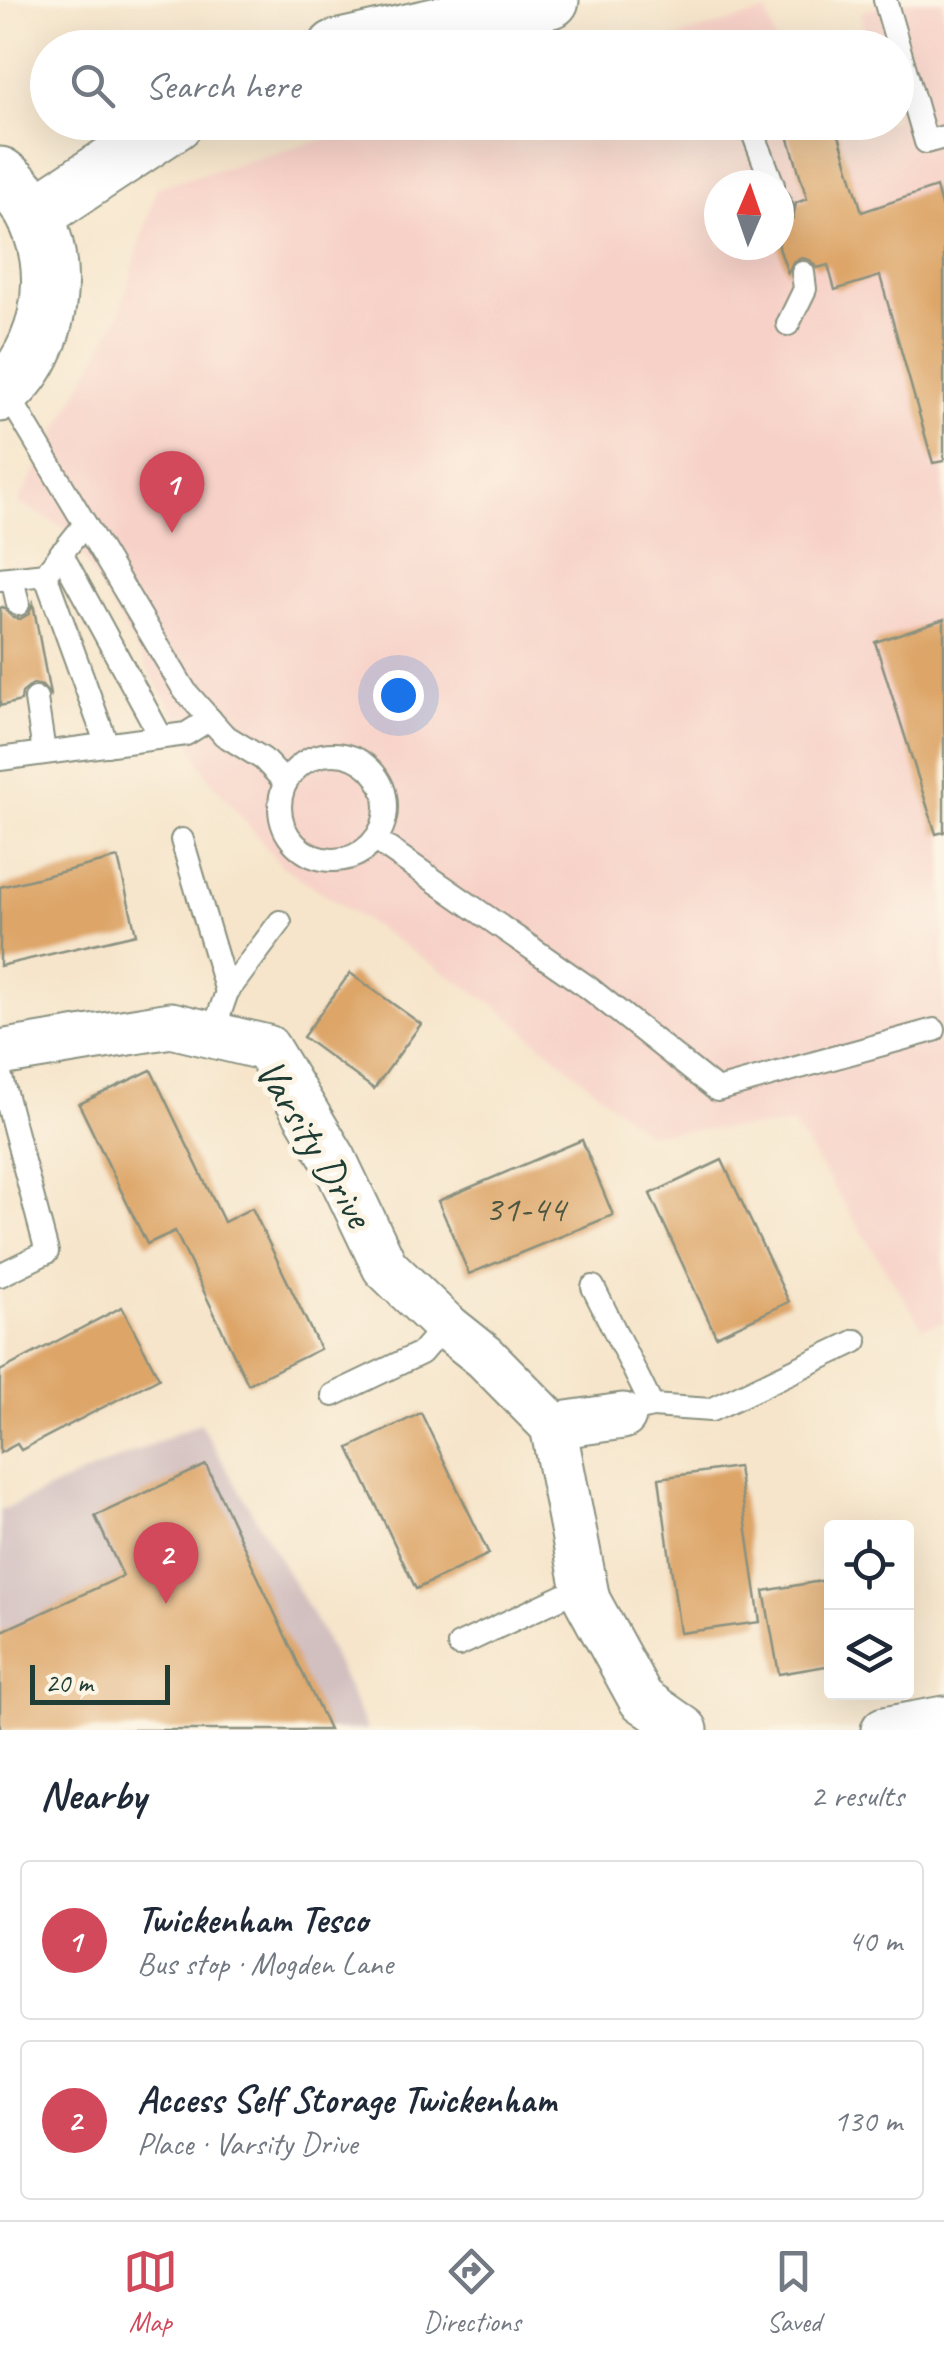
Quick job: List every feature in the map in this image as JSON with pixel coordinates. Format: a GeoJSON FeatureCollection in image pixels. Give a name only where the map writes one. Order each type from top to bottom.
{"type":"FeatureCollection","features":[{"type":"Feature","properties":{"kind":"street"},"geometry":{"type":"LineString","coordinates":[[417,30],[551,0]]}},
{"type":"Feature","properties":{"kind":"street"},"geometry":{"type":"LineString","coordinates":[[36,214],[147,140]]}},
{"type":"Feature","properties":{"kind":"street"},"geometry":{"type":"LineString","coordinates":[[0,175],[36,214],[48,264],[48,310],[33,353],[2,392]]}},
{"type":"Feature","properties":{"kind":"street","name":"Varsity Drive"},"geometry":{"type":"LineString","coordinates":[[0,1053],[171,1025],[267,1048],[333,1158],[385,1266],[485,1357],[553,1426]]}},
{"type":"Feature","properties":{"kind":"street"},"geometry":{"type":"LineString","coordinates":[[637,1411],[553,1426],[587,1600],[641,1699],[685,1730]]}},
{"type":"Feature","properties":{"kind":"lane"},"geometry":{"type":"LineString","coordinates":[[885,0],[894,30]]}},
{"type":"Feature","properties":{"kind":"lane"},"geometry":{"type":"LineString","coordinates":[[914,100],[926,142],[944,137]]}},
{"type":"Feature","properties":{"kind":"lane"},"geometry":{"type":"LineString","coordinates":[[755,140],[767,170]]}},
{"type":"Feature","properties":{"kind":"lane"},"geometry":{"type":"LineString","coordinates":[[788,324],[805,289],[803,273]]}},
{"type":"Feature","properties":{"kind":"lane"},"geometry":{"type":"LineString","coordinates":[[2,392],[184,690],[224,736],[263,759],[285,782]]}},
{"type":"Feature","properties":{"kind":"lane"},"geometry":{"type":"LineString","coordinates":[[18,604],[6,579],[45,574],[84,524]]}},
{"type":"Feature","properties":{"kind":"lane"},"geometry":{"type":"LineString","coordinates":[[61,553],[161,737]]}},
{"type":"Feature","properties":{"kind":"lane"},"geometry":{"type":"LineString","coordinates":[[45,574],[107,744]]}},
{"type":"Feature","properties":{"kind":"lane"},"geometry":{"type":"LineString","coordinates":[[36,698],[44,752]]}},
{"type":"Feature","properties":{"kind":"lane"},"geometry":{"type":"LineString","coordinates":[[0,734],[2,758],[186,734],[210,720]]}},
{"type":"Feature","properties":{"kind":"lane"},"geometry":{"type":"LineString","coordinates":[[333,753],[359,760],[378,776],[388,811],[376,840],[361,854],[337,862],[308,854],[288,836],[280,810],[285,782],[304,762],[333,753]]}},
{"type":"Feature","properties":{"kind":"lane"},"geometry":{"type":"LineString","coordinates":[[182,840],[227,992]]}},
{"type":"Feature","properties":{"kind":"lane"},"geometry":{"type":"LineString","coordinates":[[376,840],[590,988],[717,1090],[934,1030]]}},
{"type":"Feature","properties":{"kind":"lane"},"geometry":{"type":"LineString","coordinates":[[212,1035],[227,992],[280,922]]}},
{"type":"Feature","properties":{"kind":"lane"},"geometry":{"type":"LineString","coordinates":[[0,1074],[47,1252],[0,1275]]}},
{"type":"Feature","properties":{"kind":"lane"},"geometry":{"type":"LineString","coordinates":[[594,1287],[637,1411],[711,1410],[856,1340]]}},
{"type":"Feature","properties":{"kind":"lane"},"geometry":{"type":"LineString","coordinates":[[333,1395],[421,1352],[445,1324]]}},
{"type":"Feature","properties":{"kind":"lane"},"geometry":{"type":"LineString","coordinates":[[459,1644],[584,1586]]}},
{"type":"Feature","properties":{"kind":"shaded area"},"geometry":{"type":"Polygon","coordinates":[[[915,0],[944,0],[944,1322],[923,1328],[794,1125],[646,1133],[495,1005],[282,866],[205,773],[66,529],[18,503],[118,317],[157,187],[322,140],[914,140],[914,30],[860,30],[863,29],[861,11],[915,0]]]}},
{"type":"Feature","properties":{"kind":"shaded area"},"geometry":{"type":"Polygon","coordinates":[[[766,12],[772,30],[702,30],[766,12]]]}},
{"type":"Feature","properties":{"kind":"shaded area"},"geometry":{"type":"Polygon","coordinates":[[[200,1423],[321,1630],[367,1730],[0,1730],[0,1511],[200,1423]]]}},
{"type":"Feature","properties":{"kind":"building"},"geometry":{"type":"Polygon","coordinates":[[[789,140],[840,140],[862,212],[936,187],[944,217],[944,461],[933,463],[880,276],[835,290],[828,265],[817,268],[802,258],[793,262],[788,273],[783,260],[794,260],[796,203],[807,199],[789,140]]]}},
{"type":"Feature","properties":{"kind":"building"},"geometry":{"type":"Polygon","coordinates":[[[33,603],[50,695],[42,686],[33,684],[22,693],[21,701],[0,706],[0,608],[20,619],[29,614],[33,603]]]}},
{"type":"Feature","properties":{"kind":"building"},"geometry":{"type":"Polygon","coordinates":[[[944,619],[944,832],[936,834],[875,642],[944,619]]]}},
{"type":"Feature","properties":{"kind":"building"},"geometry":{"type":"Polygon","coordinates":[[[118,858],[136,934],[0,966],[0,887],[118,858]]]}},
{"type":"Feature","properties":{"kind":"building"},"geometry":{"type":"Polygon","coordinates":[[[350,973],[421,1024],[374,1089],[303,1037],[350,973]]]}},
{"type":"Feature","properties":{"kind":"building"},"geometry":{"type":"Polygon","coordinates":[[[151,1070],[224,1222],[252,1208],[320,1349],[248,1384],[175,1231],[147,1244],[79,1104],[151,1070]]]}},
{"type":"Feature","properties":{"kind":"building"},"geometry":{"type":"Polygon","coordinates":[[[582,1140],[613,1215],[469,1274],[438,1201],[582,1140]]]}},
{"type":"Feature","properties":{"kind":"building"},"geometry":{"type":"Polygon","coordinates":[[[722,1160],[789,1302],[716,1336],[650,1194],[722,1160]]]}},
{"type":"Feature","properties":{"kind":"building"},"geometry":{"type":"Polygon","coordinates":[[[122,1307],[159,1378],[21,1450],[17,1444],[0,1453],[0,1371],[122,1307]]]}},
{"type":"Feature","properties":{"kind":"building"},"geometry":{"type":"Polygon","coordinates":[[[421,1413],[489,1554],[416,1589],[349,1448],[421,1413]]]}},
{"type":"Feature","properties":{"kind":"building"},"geometry":{"type":"Polygon","coordinates":[[[206,1465],[329,1730],[0,1730],[0,1632],[123,1576],[95,1516],[206,1465]]]}},
{"type":"Feature","properties":{"kind":"building"},"geometry":{"type":"Polygon","coordinates":[[[738,1467],[760,1622],[680,1633],[659,1478],[738,1467]]]}},
{"type":"Feature","properties":{"kind":"building"},"geometry":{"type":"Polygon","coordinates":[[[824,1580],[824,1666],[779,1674],[764,1591],[824,1580]]]}},
{"type":"Feature","properties":{"kind":"place","name":"Twickenham Tesco"},"geometry":{"type":"Point","coordinates":[172,533]}},
{"type":"Feature","properties":{"kind":"place","name":"Access Self Storage Twickenham"},"geometry":{"type":"Point","coordinates":[166,1604]}}]}
